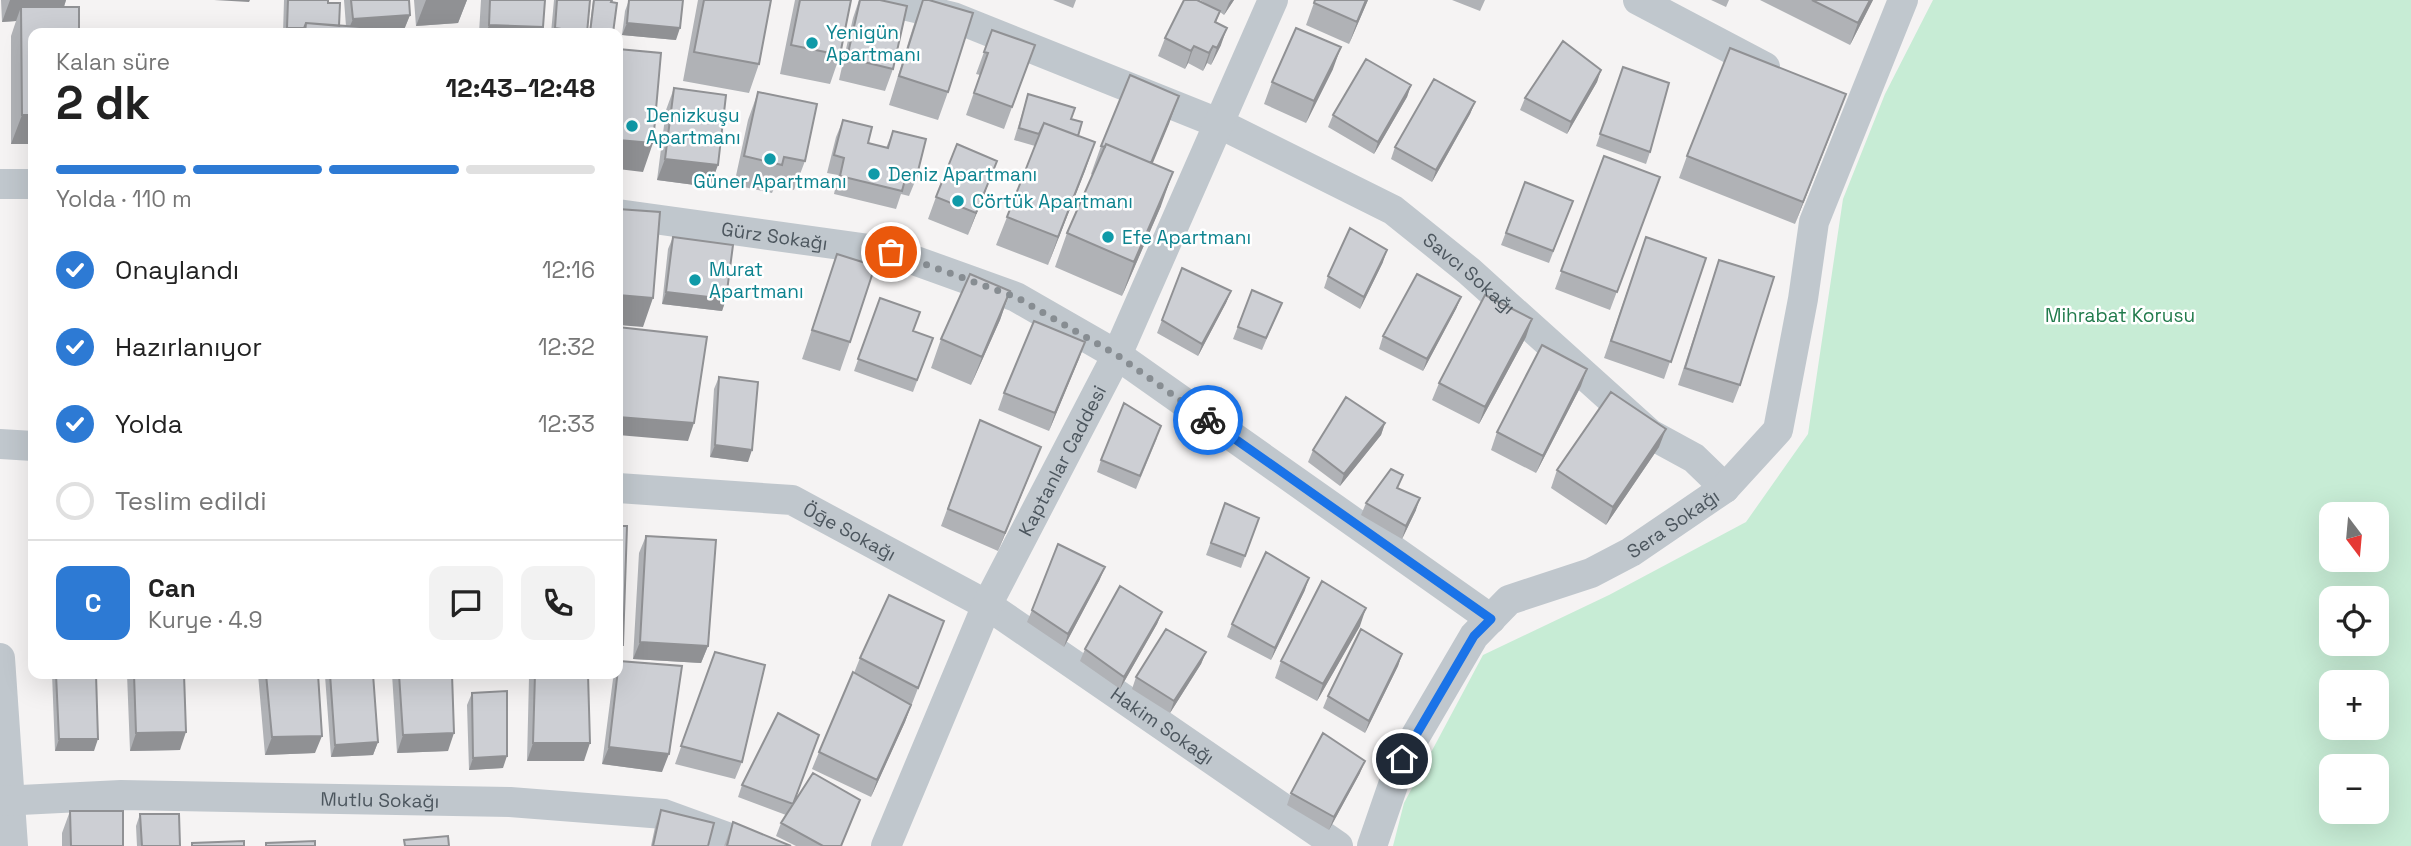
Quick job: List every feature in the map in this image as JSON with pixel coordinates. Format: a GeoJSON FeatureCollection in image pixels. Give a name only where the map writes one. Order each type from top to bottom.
{"type":"FeatureCollection","features":[{"type":"Feature","properties":{"kind":"street","name":"Savcı Sokağı"},"geometry":{"type":"LineString","coordinates":[[882,0],[953,17],[1218,123],[1394,210],[1469,271],[1650,434],[1694,458],[1725,488]]}},
{"type":"Feature","properties":{"kind":"street","name":"Kaptanlar Caddesi"},"geometry":{"type":"LineString","coordinates":[[886,846],[987,605],[1117,355],[1273,0]]}},
{"type":"Feature","properties":{"kind":"street"},"geometry":{"type":"LineString","coordinates":[[1638,0],[1794,83]]}},
{"type":"Feature","properties":{"kind":"street","name":"Sera Sokağı"},"geometry":{"type":"LineString","coordinates":[[1372,846],[1402,759],[1474,636],[1508,600],[1591,573],[1631,552],[1725,488],[1778,430],[1803,299],[1814,222],[1843,110],[1903,0]]}},
{"type":"Feature","properties":{"kind":"street"},"geometry":{"type":"LineString","coordinates":[[0,184],[28,184]]}},
{"type":"Feature","properties":{"kind":"street","name":"Gürz Sokağı"},"geometry":{"type":"LineString","coordinates":[[623,215],[891,252],[1016,297],[1117,355],[1491,619]]}},
{"type":"Feature","properties":{"kind":"street"},"geometry":{"type":"LineString","coordinates":[[0,444],[28,446]]}},
{"type":"Feature","properties":{"kind":"street","name":"Öḡe Sokağı"},"geometry":{"type":"LineString","coordinates":[[623,488],[792,500],[987,605]]}},
{"type":"Feature","properties":{"kind":"street","name":"Hakim Sokağı"},"geometry":{"type":"LineString","coordinates":[[987,605],[1338,846]]}},
{"type":"Feature","properties":{"kind":"street"},"geometry":{"type":"LineString","coordinates":[[0,658],[5,801],[13,846]]}},
{"type":"Feature","properties":{"kind":"street","name":"Mutlu Sokağı"},"geometry":{"type":"LineString","coordinates":[[5,801],[121,795],[510,802],[664,814],[752,846]]}},
{"type":"Feature","properties":{"kind":"green space","name":"Mihrabat Korusu"},"geometry":{"type":"Polygon","coordinates":[[[1933,0],[2411,0],[2411,846],[1393,846],[1404,803],[1483,655],[1609,595],[1746,522],[1808,434],[1843,199],[1885,94],[1933,0]]]}},
{"type":"Feature","properties":{"kind":"building"},"geometry":{"type":"Polygon","coordinates":[[[288,0],[328,0],[328,3],[340,3],[339,26],[306,23],[304,28],[287,28],[288,0]]]}},
{"type":"Feature","properties":{"kind":"building"},"geometry":{"type":"Polygon","coordinates":[[[351,0],[409,0],[410,15],[353,19],[351,0]]]}},
{"type":"Feature","properties":{"kind":"building"},"geometry":{"type":"Polygon","coordinates":[[[490,0],[545,0],[543,27],[489,25],[490,0]]]}},
{"type":"Feature","properties":{"kind":"building"},"geometry":{"type":"Polygon","coordinates":[[[557,0],[590,0],[587,28],[555,28],[557,0]]]}},
{"type":"Feature","properties":{"kind":"building"},"geometry":{"type":"Polygon","coordinates":[[[594,0],[612,0],[611,2],[617,3],[614,28],[591,28],[594,0]]]}},
{"type":"Feature","properties":{"kind":"building"},"geometry":{"type":"Polygon","coordinates":[[[629,0],[683,0],[680,28],[627,23],[629,0]]]}},
{"type":"Feature","properties":{"kind":"building"},"geometry":{"type":"Polygon","coordinates":[[[704,0],[771,0],[759,64],[694,52],[704,0]]]}},
{"type":"Feature","properties":{"kind":"building"},"geometry":{"type":"Polygon","coordinates":[[[800,0],[851,0],[840,55],[791,45],[800,0]]]}},
{"type":"Feature","properties":{"kind":"building"},"geometry":{"type":"Polygon","coordinates":[[[860,0],[880,0],[907,6],[893,69],[847,58],[860,0]]]}},
{"type":"Feature","properties":{"kind":"building"},"geometry":{"type":"Polygon","coordinates":[[[923,0],[973,13],[948,92],[899,76],[923,0]]]}},
{"type":"Feature","properties":{"kind":"building"},"geometry":{"type":"Polygon","coordinates":[[[1184,0],[1197,0],[1220,11],[1215,22],[1227,28],[1217,48],[1213,46],[1209,53],[1194,46],[1191,51],[1165,38],[1184,0]]]}},
{"type":"Feature","properties":{"kind":"building"},"geometry":{"type":"Polygon","coordinates":[[[1315,0],[1366,0],[1357,22],[1314,3],[1315,0]]]}},
{"type":"Feature","properties":{"kind":"building"},"geometry":{"type":"Polygon","coordinates":[[[1812,0],[1870,0],[1858,23],[1812,0]]]}},
{"type":"Feature","properties":{"kind":"building"},"geometry":{"type":"Polygon","coordinates":[[[21,7],[79,7],[79,28],[28,28],[28,115],[22,115],[21,7]]]}},
{"type":"Feature","properties":{"kind":"building"},"geometry":{"type":"Polygon","coordinates":[[[306,23],[373,28],[306,28],[306,23]]]}},
{"type":"Feature","properties":{"kind":"building"},"geometry":{"type":"Polygon","coordinates":[[[1296,28],[1341,47],[1314,101],[1272,82],[1296,28]]]}},
{"type":"Feature","properties":{"kind":"building"},"geometry":{"type":"Polygon","coordinates":[[[992,30],[1035,45],[1012,107],[974,93],[988,53],[984,52],[992,30]]]}},
{"type":"Feature","properties":{"kind":"building"},"geometry":{"type":"Polygon","coordinates":[[[1563,41],[1601,70],[1571,122],[1525,98],[1563,41]]]}},
{"type":"Feature","properties":{"kind":"building"},"geometry":{"type":"Polygon","coordinates":[[[1730,48],[1846,94],[1803,202],[1687,156],[1730,48]]]}},
{"type":"Feature","properties":{"kind":"building"},"geometry":{"type":"Polygon","coordinates":[[[623,49],[661,53],[653,143],[623,140],[623,49]]]}},
{"type":"Feature","properties":{"kind":"building"},"geometry":{"type":"Polygon","coordinates":[[[1366,59],[1411,85],[1378,142],[1333,115],[1366,59]]]}},
{"type":"Feature","properties":{"kind":"building"},"geometry":{"type":"Polygon","coordinates":[[[1623,67],[1669,83],[1650,152],[1600,134],[1623,67]]]}},
{"type":"Feature","properties":{"kind":"building"},"geometry":{"type":"Polygon","coordinates":[[[1130,75],[1179,96],[1151,163],[1106,144],[1105,147],[1101,146],[1130,75]]]}},
{"type":"Feature","properties":{"kind":"building"},"geometry":{"type":"Polygon","coordinates":[[[1434,79],[1475,102],[1436,170],[1395,147],[1434,79]]]}},
{"type":"Feature","properties":{"kind":"building"},"geometry":{"type":"Polygon","coordinates":[[[674,88],[726,95],[718,165],[665,159],[674,88]]]}},
{"type":"Feature","properties":{"kind":"building"},"geometry":{"type":"Polygon","coordinates":[[[758,92],[817,104],[805,161],[784,157],[782,165],[744,156],[758,92]]]}},
{"type":"Feature","properties":{"kind":"building"},"geometry":{"type":"Polygon","coordinates":[[[1028,94],[1075,108],[1071,119],[1082,122],[1078,136],[1044,123],[1039,134],[1019,128],[1028,94]]]}},
{"type":"Feature","properties":{"kind":"building"},"geometry":{"type":"Polygon","coordinates":[[[843,120],[872,127],[868,143],[888,148],[893,131],[926,139],[916,179],[906,176],[902,191],[840,176],[844,158],[834,155],[843,120]]]}},
{"type":"Feature","properties":{"kind":"building"},"geometry":{"type":"Polygon","coordinates":[[[1044,123],[1095,142],[1058,237],[1007,217],[1044,123]]]}},
{"type":"Feature","properties":{"kind":"building"},"geometry":{"type":"Polygon","coordinates":[[[957,144],[997,161],[976,213],[936,197],[957,144]]]}},
{"type":"Feature","properties":{"kind":"building","name":"Efe Apartmanı"},"geometry":{"type":"Polygon","coordinates":[[[1106,144],[1173,172],[1134,262],[1067,233],[1106,144]]]}},
{"type":"Feature","properties":{"kind":"building"},"geometry":{"type":"Polygon","coordinates":[[[1604,156],[1660,177],[1617,292],[1561,271],[1604,156]]]}},
{"type":"Feature","properties":{"kind":"building"},"geometry":{"type":"Polygon","coordinates":[[[1525,182],[1573,201],[1553,251],[1506,233],[1525,182]]]}},
{"type":"Feature","properties":{"kind":"building"},"geometry":{"type":"Polygon","coordinates":[[[623,209],[660,212],[653,298],[623,295],[623,209]]]}},
{"type":"Feature","properties":{"kind":"building"},"geometry":{"type":"Polygon","coordinates":[[[1350,228],[1387,250],[1364,297],[1328,276],[1350,228]]]}},
{"type":"Feature","properties":{"kind":"building","name":"Murat Apartmanı"},"geometry":{"type":"Polygon","coordinates":[[[673,237],[733,245],[726,299],[666,292],[673,237]]]}},
{"type":"Feature","properties":{"kind":"building"},"geometry":{"type":"Polygon","coordinates":[[[1646,237],[1706,258],[1671,362],[1611,341],[1646,237]]]}},
{"type":"Feature","properties":{"kind":"building"},"geometry":{"type":"Polygon","coordinates":[[[837,254],[875,266],[850,342],[812,330],[837,254]]]}},
{"type":"Feature","properties":{"kind":"building"},"geometry":{"type":"Polygon","coordinates":[[[1719,260],[1774,277],[1740,385],[1685,368],[1719,260]]]}},
{"type":"Feature","properties":{"kind":"building"},"geometry":{"type":"Polygon","coordinates":[[[1182,268],[1231,291],[1202,344],[1162,320],[1182,268]]]}},
{"type":"Feature","properties":{"kind":"building"},"geometry":{"type":"Polygon","coordinates":[[[970,274],[1010,291],[982,357],[941,339],[970,274]]]}},
{"type":"Feature","properties":{"kind":"building"},"geometry":{"type":"Polygon","coordinates":[[[1417,274],[1461,297],[1427,359],[1383,336],[1417,274]]]}},
{"type":"Feature","properties":{"kind":"building"},"geometry":{"type":"Polygon","coordinates":[[[1252,290],[1282,303],[1266,338],[1238,327],[1252,290]]]}},
{"type":"Feature","properties":{"kind":"building"},"geometry":{"type":"Polygon","coordinates":[[[1485,295],[1532,319],[1485,407],[1439,383],[1485,295]]]}},
{"type":"Feature","properties":{"kind":"building"},"geometry":{"type":"Polygon","coordinates":[[[880,298],[920,312],[913,331],[933,338],[917,380],[858,359],[880,298]]]}},
{"type":"Feature","properties":{"kind":"building"},"geometry":{"type":"Polygon","coordinates":[[[1034,321],[1085,342],[1055,413],[1004,393],[1034,321]]]}},
{"type":"Feature","properties":{"kind":"building"},"geometry":{"type":"Polygon","coordinates":[[[623,328],[707,337],[694,423],[623,417],[623,328]]]}},
{"type":"Feature","properties":{"kind":"building"},"geometry":{"type":"Polygon","coordinates":[[[1542,345],[1587,369],[1543,456],[1497,432],[1542,345]]]}},
{"type":"Feature","properties":{"kind":"building"},"geometry":{"type":"Polygon","coordinates":[[[719,377],[758,382],[752,450],[715,445],[719,377]]]}},
{"type":"Feature","properties":{"kind":"building"},"geometry":{"type":"Polygon","coordinates":[[[1611,392],[1666,429],[1613,507],[1557,470],[1611,392]]]}},
{"type":"Feature","properties":{"kind":"building"},"geometry":{"type":"Polygon","coordinates":[[[1346,397],[1385,423],[1344,474],[1313,450],[1346,397]]]}},
{"type":"Feature","properties":{"kind":"building"},"geometry":{"type":"Polygon","coordinates":[[[1124,403],[1161,426],[1140,476],[1101,460],[1124,403]]]}},
{"type":"Feature","properties":{"kind":"building"},"geometry":{"type":"Polygon","coordinates":[[[980,420],[1041,447],[1005,533],[948,509],[980,420]]]}},
{"type":"Feature","properties":{"kind":"building"},"geometry":{"type":"Polygon","coordinates":[[[1391,469],[1403,475],[1397,488],[1420,498],[1406,526],[1366,503],[1391,469]]]}},
{"type":"Feature","properties":{"kind":"building"},"geometry":{"type":"Polygon","coordinates":[[[1225,503],[1259,518],[1245,556],[1211,543],[1225,503]]]}},
{"type":"Feature","properties":{"kind":"building"},"geometry":{"type":"Polygon","coordinates":[[[623,526],[627,526],[623,645],[623,526]]]}},
{"type":"Feature","properties":{"kind":"building"},"geometry":{"type":"Polygon","coordinates":[[[646,536],[716,540],[708,646],[640,642],[646,536]]]}},
{"type":"Feature","properties":{"kind":"building"},"geometry":{"type":"Polygon","coordinates":[[[1058,544],[1105,567],[1068,634],[1032,610],[1058,544]]]}},
{"type":"Feature","properties":{"kind":"building"},"geometry":{"type":"Polygon","coordinates":[[[1266,552],[1309,578],[1275,648],[1232,624],[1266,552]]]}},
{"type":"Feature","properties":{"kind":"building"},"geometry":{"type":"Polygon","coordinates":[[[1322,581],[1366,608],[1323,684],[1281,661],[1322,581]]]}},
{"type":"Feature","properties":{"kind":"building"},"geometry":{"type":"Polygon","coordinates":[[[1120,586],[1162,612],[1124,677],[1085,649],[1120,586]]]}},
{"type":"Feature","properties":{"kind":"building"},"geometry":{"type":"Polygon","coordinates":[[[889,595],[944,621],[918,688],[860,658],[889,595]]]}},
{"type":"Feature","properties":{"kind":"building"},"geometry":{"type":"Polygon","coordinates":[[[1166,629],[1206,652],[1174,701],[1136,677],[1166,629]]]}},
{"type":"Feature","properties":{"kind":"building"},"geometry":{"type":"Polygon","coordinates":[[[1361,629],[1402,654],[1369,721],[1328,696],[1361,629]]]}},
{"type":"Feature","properties":{"kind":"building"},"geometry":{"type":"Polygon","coordinates":[[[715,652],[765,665],[742,762],[681,746],[715,652]]]}},
{"type":"Feature","properties":{"kind":"building"},"geometry":{"type":"Polygon","coordinates":[[[623,661],[682,666],[669,754],[609,747],[617,679],[623,679],[623,661]]]}},
{"type":"Feature","properties":{"kind":"building"},"geometry":{"type":"Polygon","coordinates":[[[853,672],[911,705],[877,780],[819,752],[853,672]]]}},
{"type":"Feature","properties":{"kind":"building"},"geometry":{"type":"Polygon","coordinates":[[[56,679],[96,679],[98,739],[59,739],[56,679]]]}},
{"type":"Feature","properties":{"kind":"building"},"geometry":{"type":"Polygon","coordinates":[[[134,679],[184,679],[186,732],[136,733],[134,679]]]}},
{"type":"Feature","properties":{"kind":"building"},"geometry":{"type":"Polygon","coordinates":[[[266,679],[318,679],[322,736],[272,737],[266,679]]]}},
{"type":"Feature","properties":{"kind":"building"},"geometry":{"type":"Polygon","coordinates":[[[330,679],[373,679],[378,742],[335,745],[330,679]]]}},
{"type":"Feature","properties":{"kind":"building"},"geometry":{"type":"Polygon","coordinates":[[[399,679],[452,679],[454,733],[403,735],[399,679]]]}},
{"type":"Feature","properties":{"kind":"building"},"geometry":{"type":"Polygon","coordinates":[[[535,679],[588,679],[590,743],[533,743],[535,679]]]}},
{"type":"Feature","properties":{"kind":"building"},"geometry":{"type":"Polygon","coordinates":[[[507,691],[507,756],[473,758],[472,693],[507,691]]]}},
{"type":"Feature","properties":{"kind":"building"},"geometry":{"type":"Polygon","coordinates":[[[778,713],[819,735],[793,804],[742,785],[778,713]]]}},
{"type":"Feature","properties":{"kind":"building"},"geometry":{"type":"Polygon","coordinates":[[[1323,733],[1365,761],[1334,817],[1291,793],[1323,733]]]}},
{"type":"Feature","properties":{"kind":"building"},"geometry":{"type":"Polygon","coordinates":[[[813,773],[860,800],[841,846],[823,846],[781,823],[813,773]]]}},
{"type":"Feature","properties":{"kind":"building"},"geometry":{"type":"Polygon","coordinates":[[[661,810],[714,823],[708,846],[653,846],[661,810]]]}},
{"type":"Feature","properties":{"kind":"building"},"geometry":{"type":"Polygon","coordinates":[[[70,811],[123,811],[123,846],[71,846],[70,811]]]}},
{"type":"Feature","properties":{"kind":"building"},"geometry":{"type":"Polygon","coordinates":[[[140,814],[179,814],[180,846],[142,846],[140,814]]]}},
{"type":"Feature","properties":{"kind":"building"},"geometry":{"type":"Polygon","coordinates":[[[733,822],[791,846],[727,846],[733,822]]]}},
{"type":"Feature","properties":{"kind":"building"},"geometry":{"type":"Polygon","coordinates":[[[448,836],[449,846],[405,846],[404,840],[448,836]]]}},
{"type":"Feature","properties":{"kind":"building"},"geometry":{"type":"Polygon","coordinates":[[[244,841],[244,846],[192,846],[192,843],[244,841]]]}},
{"type":"Feature","properties":{"kind":"building"},"geometry":{"type":"Polygon","coordinates":[[[315,841],[315,846],[266,846],[266,843],[315,841]]]}},
{"type":"Feature","properties":{"kind":"way so far"},"geometry":{"type":"LineString","coordinates":[[891,252],[1016,297],[1117,355],[1208,420]]}},
{"type":"Feature","properties":{"kind":"place","name":"Yenigün Apartmanı"},"geometry":{"type":"Point","coordinates":[812,43]}},
{"type":"Feature","properties":{"kind":"place","name":"Denizkuşu Apartmanı"},"geometry":{"type":"Point","coordinates":[632,126]}},
{"type":"Feature","properties":{"kind":"place","name":"Güner Apartmanı"},"geometry":{"type":"Point","coordinates":[770,159]}},
{"type":"Feature","properties":{"kind":"place","name":"Deniz Apartmanı"},"geometry":{"type":"Point","coordinates":[874,174]}},
{"type":"Feature","properties":{"kind":"place","name":"Cörtük Apartmanı"},"geometry":{"type":"Point","coordinates":[958,201]}},
{"type":"Feature","properties":{"kind":"place","name":"Efe Apartmanı"},"geometry":{"type":"Point","coordinates":[1108,237]}},
{"type":"Feature","properties":{"kind":"place","name":"Murat Apartmanı"},"geometry":{"type":"Point","coordinates":[695,280]}},
{"type":"Feature","properties":{"kind":"route"},"geometry":{"type":"LineString","coordinates":[[1208,420],[1491,619],[1474,636],[1402,759]]}}]}
